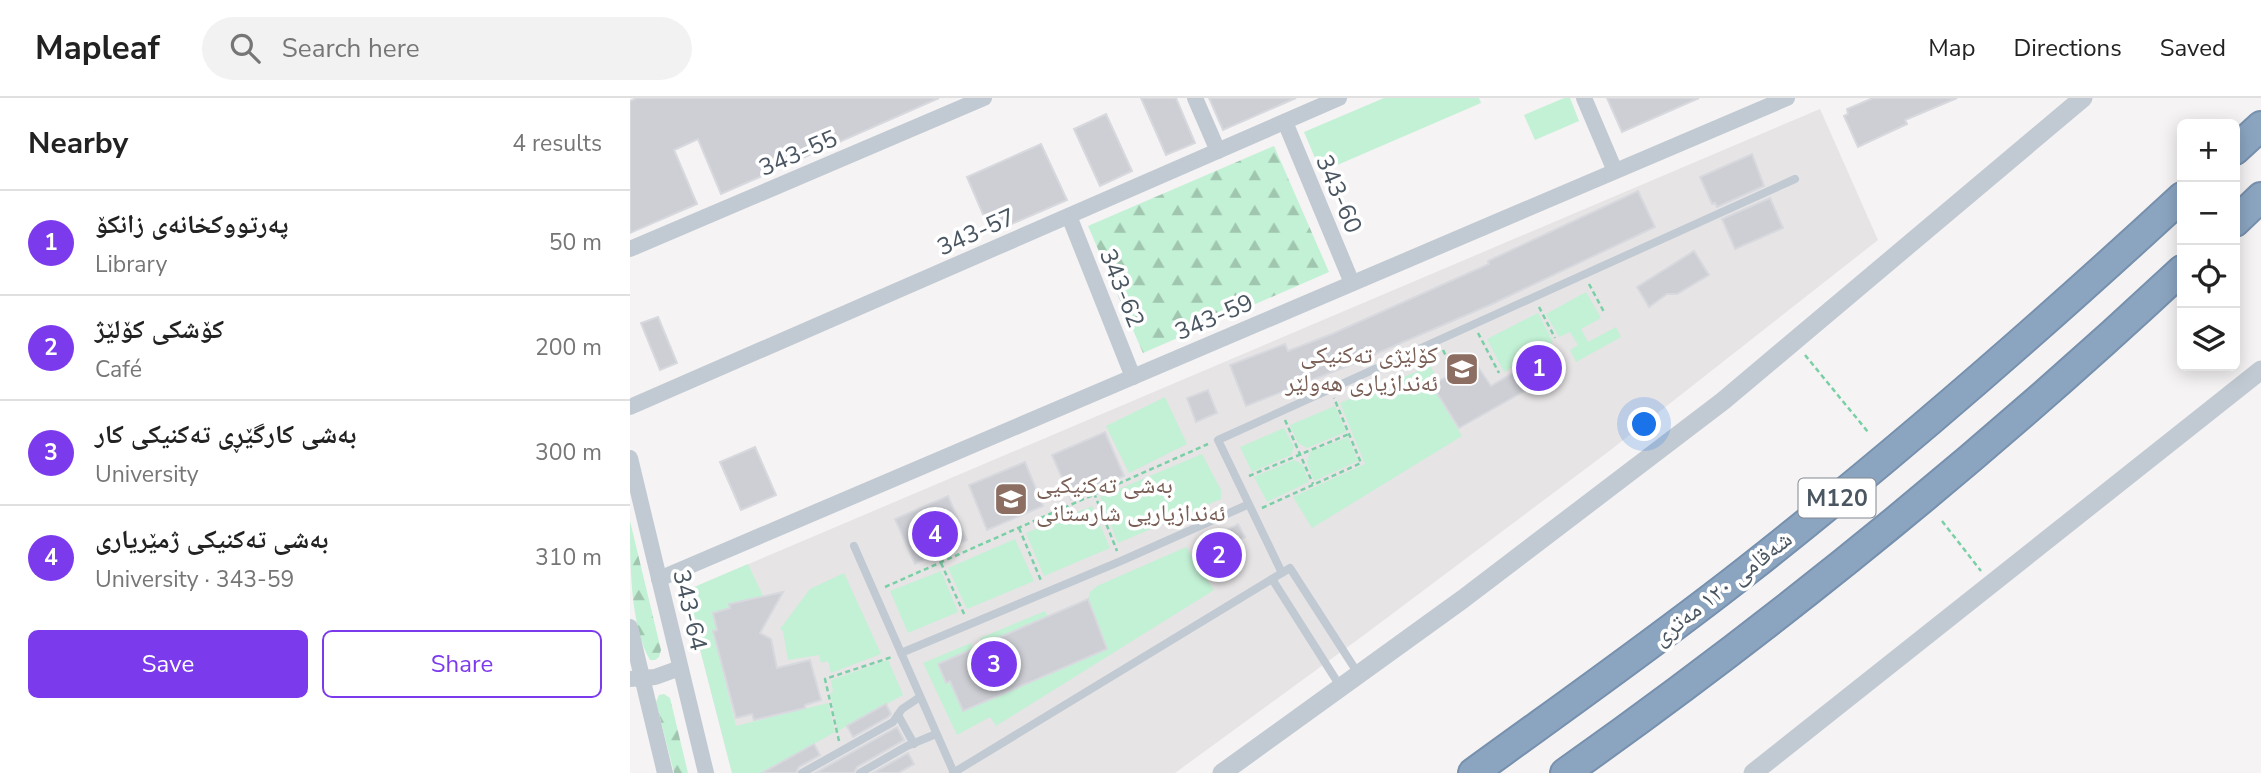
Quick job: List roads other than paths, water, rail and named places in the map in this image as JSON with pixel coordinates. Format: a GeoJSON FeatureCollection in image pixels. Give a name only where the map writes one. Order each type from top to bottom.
{"type":"FeatureCollection","features":[{"type":"Feature","properties":{"kind":"highway"},"geometry":{"type":"LineString","coordinates":[[2240,145],[2261,126]]}},
{"type":"Feature","properties":{"kind":"highway"},"geometry":{"type":"LineString","coordinates":[[2240,217],[2261,197]]}},
{"type":"Feature","properties":{"kind":"highway","name":"شەقامی ١٢٠ مەتری"},"geometry":{"type":"LineString","coordinates":[[1472,773],[1622,666],[1748,570],[1884,460],[2031,334],[2177,203]]}},
{"type":"Feature","properties":{"kind":"highway","name":"M120"},"geometry":{"type":"LineString","coordinates":[[1564,773],[1721,657],[1925,495],[2177,276]]}},
{"type":"Feature","properties":{"kind":"street","name":"343-55"},"geometry":{"type":"LineString","coordinates":[[630,249],[984,98]]}},
{"type":"Feature","properties":{"kind":"street"},"geometry":{"type":"LineString","coordinates":[[1195,98],[1218,151]]}},
{"type":"Feature","properties":{"kind":"street","name":"343-57"},"geometry":{"type":"LineString","coordinates":[[630,407],[1339,98]]}},
{"type":"Feature","properties":{"kind":"street"},"geometry":{"type":"LineString","coordinates":[[1584,98],[1615,172]]}},
{"type":"Feature","properties":{"kind":"street","name":"343-59"},"geometry":{"type":"LineString","coordinates":[[659,579],[1787,98]]}},
{"type":"Feature","properties":{"kind":"street"},"geometry":{"type":"LineString","coordinates":[[1222,773],[1463,599],[1723,401],[2082,99]]}},
{"type":"Feature","properties":{"kind":"street","name":"343-60"},"geometry":{"type":"LineString","coordinates":[[1285,122],[1352,283]]}},
{"type":"Feature","properties":{"kind":"street","name":"343-62"},"geometry":{"type":"LineString","coordinates":[[1069,216],[1133,377]]}},
{"type":"Feature","properties":{"kind":"street"},"geometry":{"type":"LineString","coordinates":[[1753,773],[2261,370]]}},
{"type":"Feature","properties":{"kind":"street","name":"343-64"},"geometry":{"type":"LineString","coordinates":[[630,458],[706,773]]}},
{"type":"Feature","properties":{"kind":"street"},"geometry":{"type":"LineString","coordinates":[[630,627],[636,679],[665,773]]}},
{"type":"Feature","properties":{"kind":"street"},"geometry":{"type":"LineString","coordinates":[[636,679],[655,677],[680,668]]}},
{"type":"Feature","properties":{"kind":"lane"},"geometry":{"type":"LineString","coordinates":[[1282,573],[1218,440],[1795,179]]}},
{"type":"Feature","properties":{"kind":"lane"},"geometry":{"type":"LineString","coordinates":[[901,653],[1250,509]]}},
{"type":"Feature","properties":{"kind":"lane"},"geometry":{"type":"LineString","coordinates":[[854,546],[954,773],[1290,568],[1359,675]]}},
{"type":"Feature","properties":{"kind":"lane"},"geometry":{"type":"LineString","coordinates":[[1272,579],[1341,688]]}},
{"type":"Feature","properties":{"kind":"lane"},"geometry":{"type":"LineString","coordinates":[[802,773],[893,722],[902,709],[920,697]]}},
{"type":"Feature","properties":{"kind":"lane"},"geometry":{"type":"LineString","coordinates":[[898,715],[914,744]]}},
{"type":"Feature","properties":{"kind":"lane"},"geometry":{"type":"LineString","coordinates":[[860,773],[936,734]]}},
{"type":"Feature","properties":{"kind":"place","name":"پەرتووکخانەی زانکۆ"},"geometry":{"type":"Point","coordinates":[1539,368]}},
{"type":"Feature","properties":{"kind":"place","name":"کۆلێژی تەکنیکی ئەندازیاری هەولێر"},"geometry":{"type":"Point","coordinates":[1462,369]}},
{"type":"Feature","properties":{"kind":"place","name":"بەشی تەکنیکیی ئەندازیاریی شارستانی"},"geometry":{"type":"Point","coordinates":[1011,499]}},
{"type":"Feature","properties":{"kind":"place","name":"بەشی تەکنیکی ژمێریاری"},"geometry":{"type":"Point","coordinates":[935,534]}},
{"type":"Feature","properties":{"kind":"place","name":"کۆشکی کۆلێژ"},"geometry":{"type":"Point","coordinates":[1219,555]}},
{"type":"Feature","properties":{"kind":"place","name":"بەشی کارگێڕی تەکنیکی کار"},"geometry":{"type":"Point","coordinates":[994,664]}}]}
